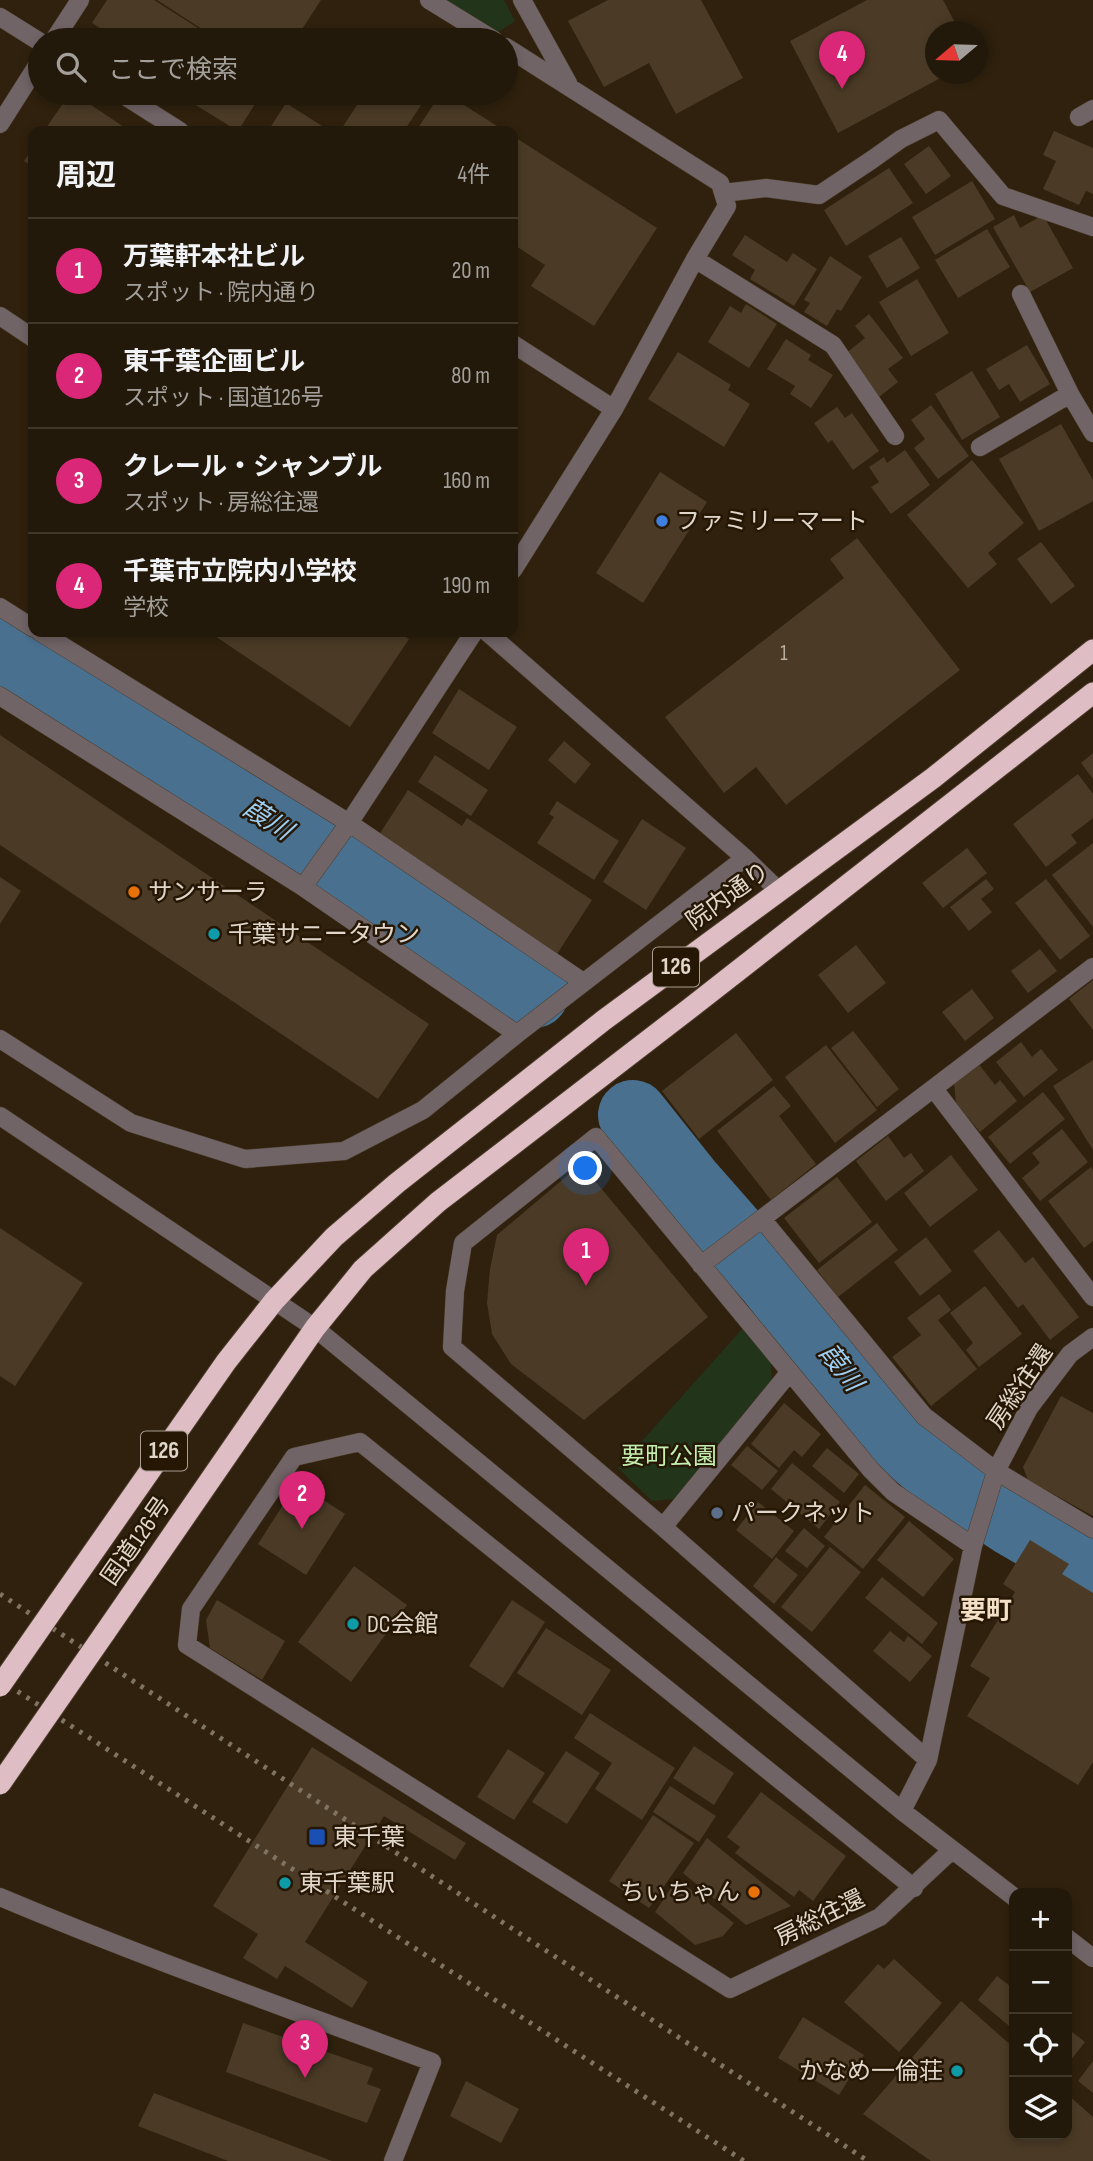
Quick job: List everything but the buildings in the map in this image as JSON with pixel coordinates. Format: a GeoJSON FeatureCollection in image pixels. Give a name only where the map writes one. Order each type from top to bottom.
{"type":"FeatureCollection","features":[{"type":"Feature","properties":{"kind":"highway","name":"院内通り"},"geometry":{"type":"LineString","coordinates":[[274,1301],[334,1237],[397,1183],[604,1020],[933,778],[1093,650]]}},
{"type":"Feature","properties":{"kind":"highway","name":"126"},"geometry":{"type":"LineString","coordinates":[[315,1328],[363,1269],[438,1202],[1093,693]]}},
{"type":"Feature","properties":{"kind":"highway","name":"国道126号"},"geometry":{"type":"LineString","coordinates":[[0,1686],[226,1362],[274,1301]]}},
{"type":"Feature","properties":{"kind":"highway","name":"国道126号"},"geometry":{"type":"LineString","coordinates":[[0,1784],[315,1328]]}},
{"type":"Feature","properties":{"kind":"street"},"geometry":{"type":"LineString","coordinates":[[62,28],[80,0]]}},
{"type":"Feature","properties":{"kind":"street"},"geometry":{"type":"LineString","coordinates":[[429,0],[475,28]]}},
{"type":"Feature","properties":{"kind":"street"},"geometry":{"type":"LineString","coordinates":[[522,0],[569,86]]}},
{"type":"Feature","properties":{"kind":"street"},"geometry":{"type":"LineString","coordinates":[[0,16],[28,34]]}},
{"type":"Feature","properties":{"kind":"street"},"geometry":{"type":"LineString","coordinates":[[518,54],[720,183],[727,206],[695,259],[614,409],[518,562]]}},
{"type":"Feature","properties":{"kind":"street"},"geometry":{"type":"LineString","coordinates":[[0,124],[28,80]]}},
{"type":"Feature","properties":{"kind":"street"},"geometry":{"type":"LineString","coordinates":[[139,105],[172,126]]}},
{"type":"Feature","properties":{"kind":"street"},"geometry":{"type":"LineString","coordinates":[[723,193],[766,188],[819,195],[901,139],[939,120],[1003,196],[1093,227]]}},
{"type":"Feature","properties":{"kind":"street"},"geometry":{"type":"LineString","coordinates":[[695,259],[833,345],[895,436]]}},
{"type":"Feature","properties":{"kind":"street"},"geometry":{"type":"LineString","coordinates":[[1021,293],[1070,394],[1093,433]]}},
{"type":"Feature","properties":{"kind":"street"},"geometry":{"type":"LineString","coordinates":[[0,316],[28,335]]}},
{"type":"Feature","properties":{"kind":"street"},"geometry":{"type":"LineString","coordinates":[[518,347],[614,409]]}},
{"type":"Feature","properties":{"kind":"street"},"geometry":{"type":"LineString","coordinates":[[980,447],[1070,394]]}},
{"type":"Feature","properties":{"kind":"street"},"geometry":{"type":"LineString","coordinates":[[0,607],[28,625]]}},
{"type":"Feature","properties":{"kind":"street"},"geometry":{"type":"LineString","coordinates":[[48,637],[583,982]]}},
{"type":"Feature","properties":{"kind":"street"},"geometry":{"type":"LineString","coordinates":[[307,881],[344,830],[471,637]]}},
{"type":"Feature","properties":{"kind":"street"},"geometry":{"type":"LineString","coordinates":[[493,637],[745,858],[779,891]]}},
{"type":"Feature","properties":{"kind":"street"},"geometry":{"type":"LineString","coordinates":[[0,695],[307,881],[517,1034]]}},
{"type":"Feature","properties":{"kind":"street"},"geometry":{"type":"LineString","coordinates":[[0,1039],[131,1123],[245,1159],[344,1150],[423,1110],[583,982],[745,858]]}},
{"type":"Feature","properties":{"kind":"street"},"geometry":{"type":"LineString","coordinates":[[701,1265],[1093,967]]}},
{"type":"Feature","properties":{"kind":"street"},"geometry":{"type":"LineString","coordinates":[[934,1089],[1093,1297]]}},
{"type":"Feature","properties":{"kind":"street"},"geometry":{"type":"LineString","coordinates":[[0,1116],[315,1328],[902,1811],[1009,1893]]}},
{"type":"Feature","properties":{"kind":"street"},"geometry":{"type":"LineString","coordinates":[[902,1811],[928,1760],[973,1546],[893,1492],[871,1470],[596,1137],[463,1242],[455,1291],[452,1347],[663,1527],[928,1760]]}},
{"type":"Feature","properties":{"kind":"street"},"geometry":{"type":"LineString","coordinates":[[762,1219],[924,1416],[994,1475],[1093,1529]]}},
{"type":"Feature","properties":{"kind":"street","name":"房総往還"},"geometry":{"type":"LineString","coordinates":[[973,1546],[994,1475],[1029,1408],[1070,1354],[1093,1337]]}},
{"type":"Feature","properties":{"kind":"street"},"geometry":{"type":"LineString","coordinates":[[663,1527],[789,1373]]}},
{"type":"Feature","properties":{"kind":"street","name":"房総往還"},"geometry":{"type":"LineString","coordinates":[[914,1888],[360,1441],[294,1458],[191,1609],[187,1646],[730,1989],[880,1917],[914,1888],[952,1850]]}},
{"type":"Feature","properties":{"kind":"street"},"geometry":{"type":"LineString","coordinates":[[0,1897],[199,1977],[432,2062],[393,2161]]}},
{"type":"Feature","properties":{"kind":"street"},"geometry":{"type":"LineString","coordinates":[[1072,1942],[1093,1958]]}},
{"type":"Feature","properties":{"kind":"green space"},"geometry":{"type":"Polygon","coordinates":[[[445,0],[504,0],[515,21],[504,28],[489,28],[445,0]]]}},
{"type":"Feature","properties":{"kind":"green space","name":"要町公園"},"geometry":{"type":"Polygon","coordinates":[[[743,1328],[771,1364],[772,1379],[674,1499],[652,1501],[618,1468],[743,1328]]]}},
{"type":"Feature","properties":{"kind":"waterway","name":"葭川"},"geometry":{"type":"LineString","coordinates":[[0,648],[288,837],[534,993]]}},
{"type":"Feature","properties":{"kind":"waterway","name":"葭川"},"geometry":{"type":"LineString","coordinates":[[633,1115],[688,1184],[773,1281],[885,1426],[940,1473],[1014,1522],[1093,1568]]}},
{"type":"Feature","properties":{"kind":"railway"},"geometry":{"type":"LineString","coordinates":[[0,1594],[868,2161]]}},
{"type":"Feature","properties":{"kind":"railway"},"geometry":{"type":"LineString","coordinates":[[0,1680],[744,2161]]}},
{"type":"Feature","properties":{"kind":"place","name":"千葉市立院内小学校"},"geometry":{"type":"Point","coordinates":[842,89]}},
{"type":"Feature","properties":{"kind":"place","name":"ファミリーマート"},"geometry":{"type":"Point","coordinates":[662,521]}},
{"type":"Feature","properties":{"kind":"place","name":"サンサーラ"},"geometry":{"type":"Point","coordinates":[134,892]}},
{"type":"Feature","properties":{"kind":"place","name":"千葉サニータウン"},"geometry":{"type":"Point","coordinates":[214,934]}},
{"type":"Feature","properties":{"kind":"place","name":"万葉軒本社ビル"},"geometry":{"type":"Point","coordinates":[586,1286]}},
{"type":"Feature","properties":{"kind":"place","name":"パークネット"},"geometry":{"type":"Point","coordinates":[717,1513]}},
{"type":"Feature","properties":{"kind":"place","name":"東千葉企画ビル"},"geometry":{"type":"Point","coordinates":[302,1529]}},
{"type":"Feature","properties":{"kind":"place","name":"DC会館"},"geometry":{"type":"Point","coordinates":[353,1624]}},
{"type":"Feature","properties":{"kind":"place","name":"東千葉"},"geometry":{"type":"Point","coordinates":[317,1837]}},
{"type":"Feature","properties":{"kind":"place","name":"東千葉駅"},"geometry":{"type":"Point","coordinates":[285,1883]}},
{"type":"Feature","properties":{"kind":"place","name":"ちぃちゃん"},"geometry":{"type":"Point","coordinates":[754,1892]}},
{"type":"Feature","properties":{"kind":"place","name":"かなめ一倫荘"},"geometry":{"type":"Point","coordinates":[957,2071]}},
{"type":"Feature","properties":{"kind":"place","name":"クレール・シャンブル"},"geometry":{"type":"Point","coordinates":[305,2078]}},
{"type":"Feature","properties":{"kind":"district","name":"要町"},"geometry":{"type":"Point","coordinates":[986,1611]}}]}
